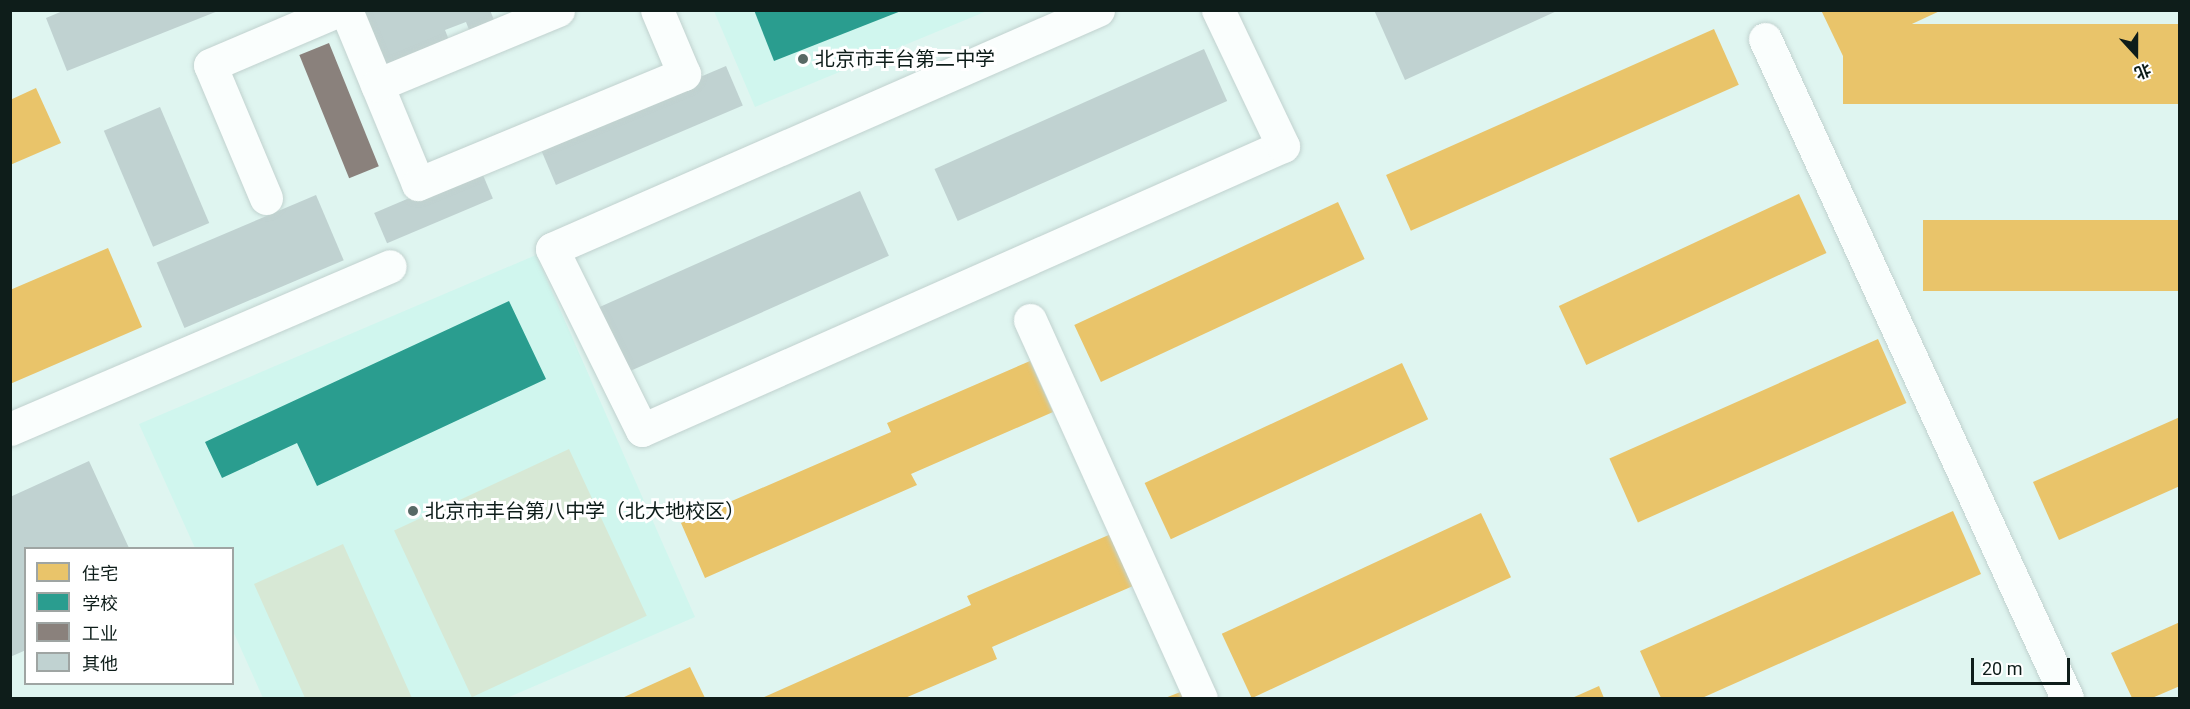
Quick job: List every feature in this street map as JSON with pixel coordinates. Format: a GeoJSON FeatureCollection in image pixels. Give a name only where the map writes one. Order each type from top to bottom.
{"type":"FeatureCollection","features":[{"type":"Feature","properties":{"kind":"street"},"geometry":{"type":"LineString","coordinates":[[266,198],[210,65],[339,10]]}},
{"type":"Feature","properties":{"kind":"street"},"geometry":{"type":"LineString","coordinates":[[346,10],[418,184],[684,74],[657,10]]}},
{"type":"Feature","properties":{"kind":"street"},"geometry":{"type":"LineString","coordinates":[[377,85],[558,10]]}},
{"type":"Feature","properties":{"kind":"street"},"geometry":{"type":"LineString","coordinates":[[1098,10],[552,249],[642,430],[1283,146],[1218,10]]}},
{"type":"Feature","properties":{"kind":"street"},"geometry":{"type":"LineString","coordinates":[[1766,39],[2067,699]]}},
{"type":"Feature","properties":{"kind":"street"},"geometry":{"type":"LineString","coordinates":[[10,429],[390,266]]}},
{"type":"Feature","properties":{"kind":"street"},"geometry":{"type":"LineString","coordinates":[[1030,320],[1201,699]]}},
{"type":"Feature","properties":{"kind":"shaded area","name":"北京市丰台第二中学"},"geometry":{"type":"Polygon","coordinates":[[[714,11],[987,11],[755,107],[714,11]]]}},
{"type":"Feature","properties":{"kind":"shaded area","name":"北京市丰台第八中学（北大地校区）"},"geometry":{"type":"Polygon","coordinates":[[[536,255],[695,617],[507,698],[263,698],[234,633],[234,547],[195,547],[139,424],[536,255]]]}},
{"type":"Feature","properties":{"kind":"shaded area"},"geometry":{"type":"Polygon","coordinates":[[[569,449],[647,616],[472,697],[394,531],[569,449]]]}},
{"type":"Feature","properties":{"kind":"shaded area"},"geometry":{"type":"Polygon","coordinates":[[[343,544],[412,698],[305,698],[254,584],[343,544]]]}},
{"type":"Feature","properties":{"kind":"building: 住宅"},"geometry":{"type":"Polygon","coordinates":[[[1821,10],[1942,10],[1843,56],[1821,10]]]}},
{"type":"Feature","properties":{"kind":"building: 住宅"},"geometry":{"type":"Polygon","coordinates":[[[1843,24],[2180,24],[2180,104],[1843,104],[1843,24]]]}},
{"type":"Feature","properties":{"kind":"building: 住宅"},"geometry":{"type":"Polygon","coordinates":[[[1714,29],[1739,85],[1411,231],[1386,175],[1714,29]]]}},
{"type":"Feature","properties":{"kind":"building: 住宅"},"geometry":{"type":"Polygon","coordinates":[[[36,88],[61,143],[10,165],[10,100],[36,88]]]}},
{"type":"Feature","properties":{"kind":"building: 住宅"},"geometry":{"type":"Polygon","coordinates":[[[1799,194],[1826,253],[1586,365],[1559,306],[1799,194]]]}},
{"type":"Feature","properties":{"kind":"building: 住宅"},"geometry":{"type":"Polygon","coordinates":[[[1338,202],[1365,259],[1101,382],[1074,325],[1338,202]]]}},
{"type":"Feature","properties":{"kind":"building: 住宅"},"geometry":{"type":"Polygon","coordinates":[[[1923,220],[2180,220],[2180,291],[1923,291],[1923,220]]]}},
{"type":"Feature","properties":{"kind":"building: 住宅"},"geometry":{"type":"Polygon","coordinates":[[[108,248],[142,327],[10,384],[10,290],[108,248]]]}},
{"type":"Feature","properties":{"kind":"building: 住宅"},"geometry":{"type":"Polygon","coordinates":[[[1878,339],[1906,403],[1638,523],[1609,459],[1878,339]]]}},
{"type":"Feature","properties":{"kind":"building: 住宅"},"geometry":{"type":"Polygon","coordinates":[[[1030,361],[1053,412],[911,474],[917,485],[705,578],[681,523],[891,432],[887,423],[1030,361]]]}},
{"type":"Feature","properties":{"kind":"building: 住宅"},"geometry":{"type":"Polygon","coordinates":[[[1402,363],[1428,419],[1171,539],[1145,483],[1402,363]]]}},
{"type":"Feature","properties":{"kind":"building: 住宅"},"geometry":{"type":"Polygon","coordinates":[[[2180,417],[2180,486],[2059,540],[2033,482],[2180,417]]]}},
{"type":"Feature","properties":{"kind":"building: 住宅"},"geometry":{"type":"Polygon","coordinates":[[[1953,511],[1981,574],[1702,698],[1661,698],[1640,651],[1953,511]]]}},
{"type":"Feature","properties":{"kind":"building: 住宅"},"geometry":{"type":"Polygon","coordinates":[[[1481,513],[1511,577],[1252,698],[1222,634],[1481,513]]]}},
{"type":"Feature","properties":{"kind":"building: 住宅"},"geometry":{"type":"Polygon","coordinates":[[[1111,534],[1133,586],[992,647],[997,659],[905,698],[762,698],[971,605],[967,596],[1111,534]]]}},
{"type":"Feature","properties":{"kind":"building: 住宅"},"geometry":{"type":"Polygon","coordinates":[[[2180,622],[2180,686],[2152,698],[2132,698],[2111,653],[2180,622]]]}},
{"type":"Feature","properties":{"kind":"building: 住宅"},"geometry":{"type":"Polygon","coordinates":[[[690,667],[705,698],[622,698],[690,667]]]}},
{"type":"Feature","properties":{"kind":"building: 住宅"},"geometry":{"type":"Polygon","coordinates":[[[1599,686],[1604,698],[1572,698],[1599,686]]]}},
{"type":"Feature","properties":{"kind":"building: 住宅"},"geometry":{"type":"Polygon","coordinates":[[[1183,691],[1186,698],[1165,698],[1183,691]]]}},
{"type":"Feature","properties":{"kind":"building: 学校"},"geometry":{"type":"Polygon","coordinates":[[[754,10],[901,10],[901,11],[774,61],[754,10]]]}},
{"type":"Feature","properties":{"kind":"building: 学校"},"geometry":{"type":"Polygon","coordinates":[[[509,301],[546,379],[317,486],[297,443],[222,478],[205,442],[509,301]]]}},
{"type":"Feature","properties":{"kind":"building: 工业"},"geometry":{"type":"Polygon","coordinates":[[[329,43],[379,166],[349,178],[299,55],[329,43]]]}},
{"type":"Feature","properties":{"kind":"building: 其他"},"geometry":{"type":"Polygon","coordinates":[[[65,10],[218,11],[67,71],[46,18],[65,10]]]}},
{"type":"Feature","properties":{"kind":"building: 其他"},"geometry":{"type":"Polygon","coordinates":[[[349,10],[490,10],[498,30],[473,40],[466,22],[445,30],[449,40],[376,75],[349,10]]]}},
{"type":"Feature","properties":{"kind":"building: 其他"},"geometry":{"type":"Polygon","coordinates":[[[1374,10],[1559,10],[1405,80],[1374,10]]]}},
{"type":"Feature","properties":{"kind":"building: 其他"},"geometry":{"type":"Polygon","coordinates":[[[1204,49],[1227,101],[958,221],[935,169],[1204,49]]]}},
{"type":"Feature","properties":{"kind":"building: 其他"},"geometry":{"type":"Polygon","coordinates":[[[726,66],[743,106],[556,185],[539,145],[726,66]]]}},
{"type":"Feature","properties":{"kind":"building: 其他"},"geometry":{"type":"Polygon","coordinates":[[[160,107],[209,223],[153,247],[104,131],[160,107]]]}},
{"type":"Feature","properties":{"kind":"building: 其他"},"geometry":{"type":"Polygon","coordinates":[[[480,168],[493,198],[387,243],[374,213],[480,168]]]}},
{"type":"Feature","properties":{"kind":"building: 其他"},"geometry":{"type":"Polygon","coordinates":[[[860,191],[889,256],[621,375],[592,310],[860,191]]]}},
{"type":"Feature","properties":{"kind":"building: 其他"},"geometry":{"type":"Polygon","coordinates":[[[316,195],[344,260],[184,328],[157,263],[316,195]]]}},
{"type":"Feature","properties":{"kind":"building: 其他"},"geometry":{"type":"Polygon","coordinates":[[[89,461],[129,547],[24,547],[24,651],[10,657],[10,497],[89,461]]]}},
{"type":"Feature","properties":{"kind":"place","name":"北京市丰台第二中学"},"geometry":{"type":"Point","coordinates":[803,59]}},
{"type":"Feature","properties":{"kind":"place","name":"北京市丰台第八中学（北大地校区）"},"geometry":{"type":"Point","coordinates":[413,511]}}]}
